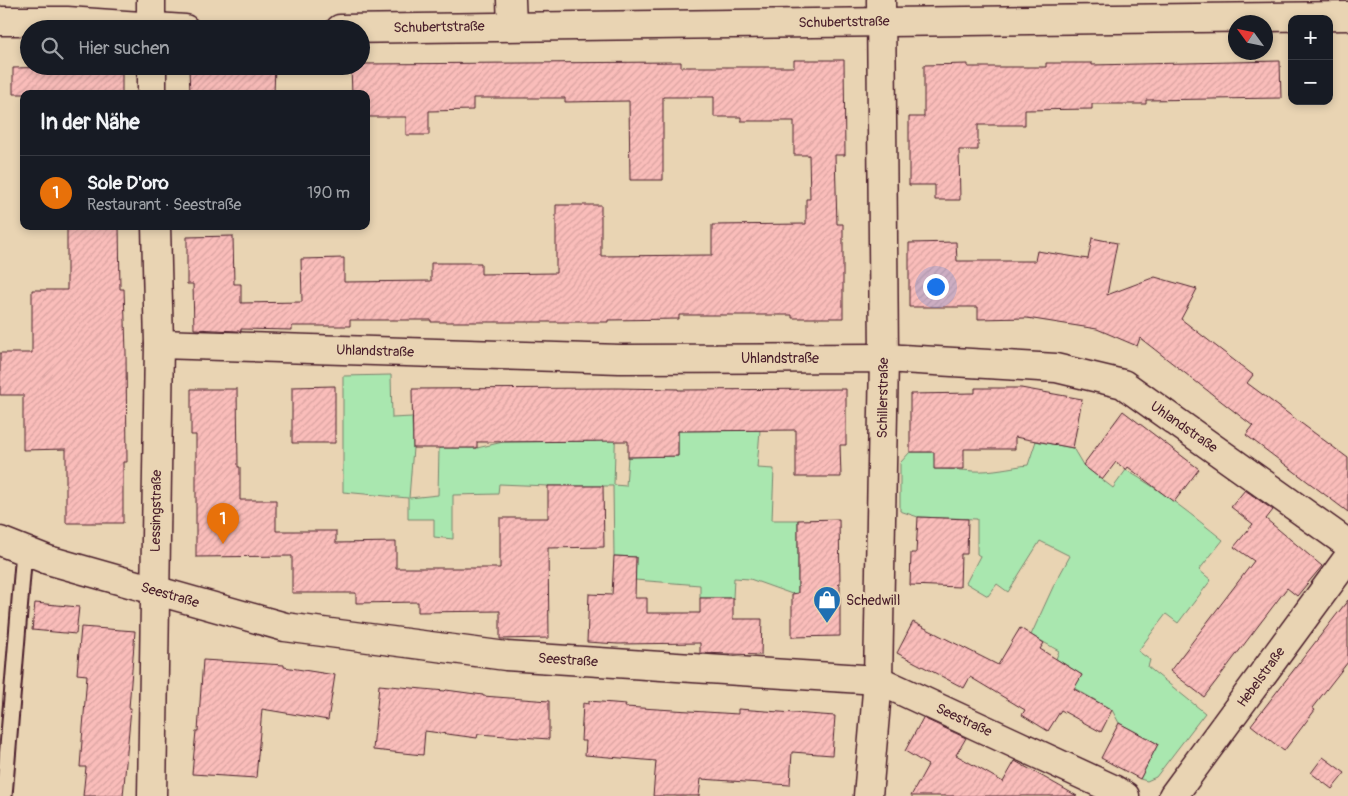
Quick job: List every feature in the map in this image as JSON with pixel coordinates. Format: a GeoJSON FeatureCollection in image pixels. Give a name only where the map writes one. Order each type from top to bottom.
{"type":"FeatureCollection","features":[{"type":"Feature","properties":{"kind":"street"},"geometry":{"type":"LineString","coordinates":[[151,0],[151,20]]}},
{"type":"Feature","properties":{"kind":"street","name":"Schubertstraße"},"geometry":{"type":"LineString","coordinates":[[370,26],[512,13],[881,11],[1348,16]]}},
{"type":"Feature","properties":{"kind":"street","name":"Schillerstraße"},"geometry":{"type":"LineString","coordinates":[[868,796],[878,680],[884,358],[881,11]]}},
{"type":"Feature","properties":{"kind":"street"},"geometry":{"type":"LineString","coordinates":[[0,21],[20,21]]}},
{"type":"Feature","properties":{"kind":"street"},"geometry":{"type":"LineString","coordinates":[[152,75],[152,90]]}},
{"type":"Feature","properties":{"kind":"street","name":"Lessingstraße"},"geometry":{"type":"LineString","coordinates":[[152,796],[159,344],[156,230]]}},
{"type":"Feature","properties":{"kind":"street","name":"Uhlandstraße"},"geometry":{"type":"LineString","coordinates":[[159,344],[620,359],[884,358],[1056,368],[1123,384],[1348,544]]}},
{"type":"Feature","properties":{"kind":"street","name":"Seestraße"},"geometry":{"type":"LineString","coordinates":[[12,546],[48,560],[285,627],[506,656],[878,680],[1125,796]]}},
{"type":"Feature","properties":{"kind":"street","name":"Hebelstraße"},"geometry":{"type":"LineString","coordinates":[[1173,796],[1348,558]]}},
{"type":"Feature","properties":{"kind":"lane"},"geometry":{"type":"LineString","coordinates":[[4,796],[12,546]]}},
{"type":"Feature","properties":{"kind":"green space"},"geometry":{"type":"Polygon","coordinates":[[[391,375],[392,418],[412,417],[413,448],[409,498],[438,495],[439,448],[477,448],[503,442],[596,441],[616,416],[614,485],[626,486],[628,457],[678,456],[678,431],[760,430],[757,468],[774,469],[772,520],[798,520],[798,593],[792,594],[750,579],[734,578],[733,598],[700,598],[700,585],[635,580],[636,557],[614,556],[613,486],[499,484],[498,494],[453,495],[453,539],[434,537],[434,519],[408,519],[408,498],[343,492],[343,376],[391,375]]]}},
{"type":"Feature","properties":{"kind":"green space"},"geometry":{"type":"Polygon","coordinates":[[[1036,441],[1073,448],[1083,465],[1113,488],[1126,470],[1164,494],[1223,540],[1199,570],[1211,580],[1178,623],[1166,614],[1138,651],[1150,660],[1148,667],[1205,713],[1156,777],[1147,781],[1140,779],[1158,744],[1119,723],[1112,710],[1074,688],[1082,675],[1056,659],[1059,651],[1031,635],[1053,587],[1070,556],[1040,541],[1008,592],[997,584],[988,596],[966,583],[980,556],[977,554],[977,519],[918,517],[900,511],[900,463],[910,452],[934,452],[935,469],[987,471],[1028,465],[1036,441]]]}},
{"type":"Feature","properties":{"kind":"building"},"geometry":{"type":"Polygon","coordinates":[[[794,60],[844,60],[845,155],[835,155],[837,224],[843,224],[843,318],[792,318],[792,315],[679,315],[679,319],[608,320],[608,322],[350,320],[350,326],[292,326],[292,330],[241,329],[241,331],[237,331],[194,329],[193,284],[187,284],[187,237],[233,236],[234,284],[241,284],[241,303],[302,302],[301,259],[344,258],[344,282],[431,281],[431,263],[481,263],[481,274],[556,273],[556,205],[601,205],[601,256],[712,255],[712,225],[806,224],[806,199],[810,199],[809,155],[794,155],[794,121],[741,121],[741,117],[714,117],[714,97],[663,97],[663,180],[630,180],[629,101],[565,102],[565,98],[473,98],[473,110],[429,111],[429,135],[406,135],[406,117],[370,117],[370,90],[352,90],[351,75],[370,75],[370,64],[681,62],[681,67],[794,67],[794,60]]]}},
{"type":"Feature","properties":{"kind":"building"},"geometry":{"type":"Polygon","coordinates":[[[1280,61],[1281,98],[1146,100],[1146,104],[1092,104],[1092,109],[1025,110],[1025,125],[978,125],[978,150],[959,150],[960,200],[935,200],[935,185],[909,185],[909,117],[924,117],[924,65],[968,64],[968,67],[1046,67],[1046,63],[1092,63],[1092,65],[1280,61]]]}},
{"type":"Feature","properties":{"kind":"building"},"geometry":{"type":"Polygon","coordinates":[[[13,68],[20,68],[20,75],[122,75],[122,90],[20,90],[20,94],[13,94],[13,68]]]}},
{"type":"Feature","properties":{"kind":"building"},"geometry":{"type":"Polygon","coordinates":[[[189,75],[275,75],[274,90],[190,90],[189,75]]]}},
{"type":"Feature","properties":{"kind":"building"},"geometry":{"type":"Polygon","coordinates":[[[67,230],[119,230],[120,289],[124,289],[126,353],[127,462],[123,462],[123,523],[66,523],[66,449],[23,450],[23,395],[0,395],[0,353],[32,353],[32,290],[67,290],[67,230]]]}},
{"type":"Feature","properties":{"kind":"building"},"geometry":{"type":"Polygon","coordinates":[[[1092,238],[1117,243],[1107,295],[1155,277],[1197,289],[1181,319],[1253,375],[1247,383],[1348,458],[1348,512],[1246,435],[1253,426],[1140,338],[1137,346],[1097,329],[1027,318],[978,319],[978,307],[909,307],[909,243],[956,242],[957,261],[1035,261],[1037,251],[1088,259],[1092,238]]]}},
{"type":"Feature","properties":{"kind":"building"},"geometry":{"type":"Polygon","coordinates":[[[335,386],[335,443],[292,443],[292,387],[335,386]]]}},
{"type":"Feature","properties":{"kind":"building"},"geometry":{"type":"Polygon","coordinates":[[[616,388],[678,390],[846,389],[846,445],[840,445],[841,477],[796,477],[796,430],[678,431],[678,456],[628,457],[628,441],[477,442],[477,448],[413,448],[412,389],[616,388]]]}},
{"type":"Feature","properties":{"kind":"building"},"geometry":{"type":"Polygon","coordinates":[[[975,388],[1021,388],[1082,399],[1073,448],[1015,437],[1015,449],[964,449],[964,469],[934,469],[934,452],[910,452],[910,394],[975,393],[975,388]]]}},
{"type":"Feature","properties":{"kind":"building"},"geometry":{"type":"Polygon","coordinates":[[[191,389],[237,389],[240,500],[276,500],[276,531],[336,531],[336,543],[396,542],[396,568],[500,568],[500,518],[548,518],[548,486],[603,486],[604,547],[548,548],[549,638],[500,639],[500,611],[418,612],[418,602],[356,603],[356,593],[292,593],[292,556],[196,557],[196,435],[191,435],[191,389]]]}},
{"type":"Feature","properties":{"kind":"building"},"geometry":{"type":"Polygon","coordinates":[[[1123,411],[1199,469],[1174,502],[1128,467],[1126,470],[1116,462],[1102,480],[1083,465],[1123,411]]]}},
{"type":"Feature","properties":{"kind":"building"},"geometry":{"type":"Polygon","coordinates":[[[1245,490],[1273,510],[1266,519],[1322,566],[1297,596],[1287,588],[1204,697],[1170,671],[1254,561],[1234,547],[1253,524],[1231,507],[1245,490]]]}},
{"type":"Feature","properties":{"kind":"building"},"geometry":{"type":"Polygon","coordinates":[[[918,517],[968,519],[967,554],[961,554],[960,587],[910,585],[911,553],[916,553],[918,517]]]}},
{"type":"Feature","properties":{"kind":"building"},"geometry":{"type":"Polygon","coordinates":[[[839,519],[840,584],[838,584],[840,585],[840,636],[792,637],[792,594],[798,593],[798,520],[839,519]]]}},
{"type":"Feature","properties":{"kind":"building"},"geometry":{"type":"Polygon","coordinates":[[[614,556],[636,557],[635,598],[647,598],[647,613],[700,613],[700,598],[733,598],[733,619],[762,619],[761,655],[700,653],[700,643],[618,644],[587,642],[589,594],[612,595],[614,556]]]}},
{"type":"Feature","properties":{"kind":"building"},"geometry":{"type":"Polygon","coordinates":[[[1348,600],[1348,662],[1312,708],[1315,710],[1284,751],[1251,725],[1348,600]]]}},
{"type":"Feature","properties":{"kind":"building"},"geometry":{"type":"Polygon","coordinates":[[[35,603],[79,607],[76,634],[32,630],[35,603]]]}},
{"type":"Feature","properties":{"kind":"building"},"geometry":{"type":"Polygon","coordinates":[[[913,622],[998,665],[1020,628],[1044,643],[1040,649],[1082,675],[1074,689],[1112,710],[1101,732],[1061,710],[1048,731],[1022,715],[1025,710],[970,677],[964,688],[897,653],[913,622]]]}},
{"type":"Feature","properties":{"kind":"building"},"geometry":{"type":"Polygon","coordinates":[[[81,627],[135,631],[129,708],[131,708],[123,796],[83,796],[86,767],[80,767],[87,675],[77,674],[81,627]]]}},
{"type":"Feature","properties":{"kind":"building"},"geometry":{"type":"Polygon","coordinates":[[[203,660],[284,665],[284,667],[335,675],[328,720],[262,709],[256,778],[192,774],[196,731],[198,731],[203,660]]]}},
{"type":"Feature","properties":{"kind":"building"},"geometry":{"type":"Polygon","coordinates":[[[379,685],[549,701],[549,739],[478,734],[477,738],[425,731],[423,755],[373,750],[379,685]]]}},
{"type":"Feature","properties":{"kind":"building"},"geometry":{"type":"Polygon","coordinates":[[[589,701],[626,704],[625,707],[738,714],[738,709],[835,716],[832,755],[792,752],[790,785],[701,779],[699,796],[653,796],[656,761],[585,755],[586,741],[581,741],[583,703],[589,704],[589,701]]]}},
{"type":"Feature","properties":{"kind":"building"},"geometry":{"type":"Polygon","coordinates":[[[923,718],[966,738],[956,755],[1003,782],[1015,761],[1077,796],[911,796],[928,765],[905,751],[923,718]]]}},
{"type":"Feature","properties":{"kind":"building"},"geometry":{"type":"Polygon","coordinates":[[[1119,723],[1158,744],[1140,779],[1101,758],[1119,723]]]}},
{"type":"Feature","properties":{"kind":"building"},"geometry":{"type":"Polygon","coordinates":[[[1323,757],[1345,773],[1332,789],[1311,773],[1323,757]]]}},
{"type":"Feature","properties":{"kind":"place","name":"Sole D'oro"},"geometry":{"type":"Point","coordinates":[223,544]}},
{"type":"Feature","properties":{"kind":"place","name":"Schedwill"},"geometry":{"type":"Point","coordinates":[827,624]}}]}
